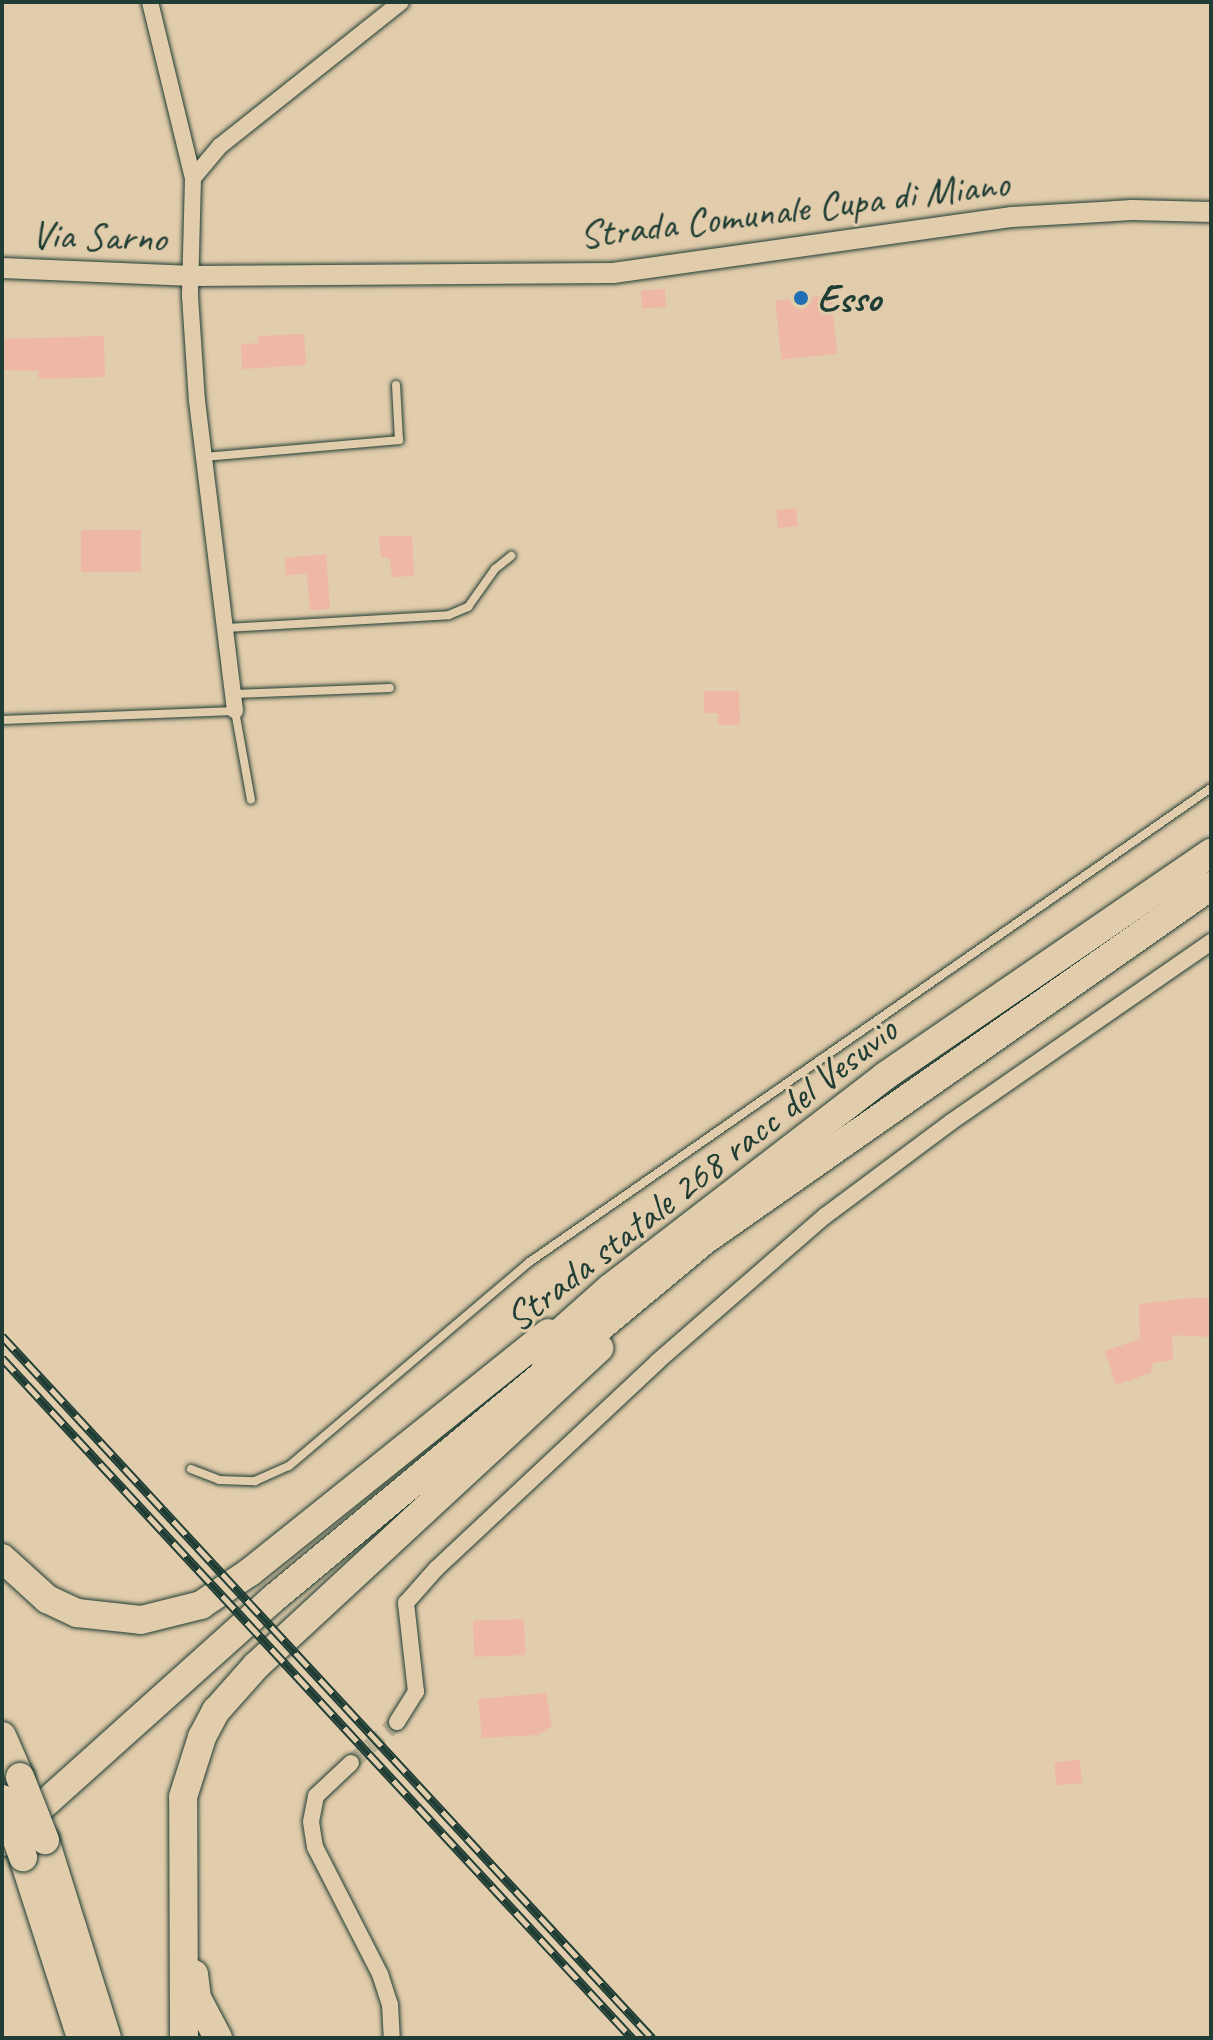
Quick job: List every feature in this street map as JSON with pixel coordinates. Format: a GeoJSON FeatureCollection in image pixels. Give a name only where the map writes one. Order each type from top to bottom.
{"type":"FeatureCollection","features":[{"type":"Feature","properties":{"kind":"highway"},"geometry":{"type":"LineString","coordinates":[[1162,886],[1211,842]]}},
{"type":"Feature","properties":{"kind":"highway","name":"Strada statale 268 racc del Vesuvio"},"geometry":{"type":"LineString","coordinates":[[23,1846],[348,1521],[610,1288],[885,1076],[1211,853]]}},
{"type":"Feature","properties":{"kind":"highway","name":"Strada statale 268 racc del Vesuvio"},"geometry":{"type":"LineString","coordinates":[[274,1598],[705,1240],[1211,886]]}},
{"type":"Feature","properties":{"kind":"highway"},"geometry":{"type":"LineString","coordinates":[[184,2038],[183,1797],[202,1737],[234,1687],[623,1326],[825,1155]]}},
{"type":"Feature","properties":{"kind":"highway"},"geometry":{"type":"LineString","coordinates":[[2,1558],[47,1599],[77,1613],[141,1620],[201,1605],[610,1288]]}},
{"type":"Feature","properties":{"kind":"highway"},"geometry":{"type":"LineString","coordinates":[[2,1736],[20,1777],[23,1846],[64,2038]]}},
{"type":"Feature","properties":{"kind":"highway"},"geometry":{"type":"LineString","coordinates":[[2,1799],[107,2038]]}},
{"type":"Feature","properties":{"kind":"highway"},"geometry":{"type":"LineString","coordinates":[[23,1846],[81,2038]]}},
{"type":"Feature","properties":{"kind":"highway"},"geometry":{"type":"LineString","coordinates":[[185,1922],[197,1998],[218,2038]]}},
{"type":"Feature","properties":{"kind":"street"},"geometry":{"type":"LineString","coordinates":[[150,2],[193,178],[192,326],[234,702]]}},
{"type":"Feature","properties":{"kind":"street"},"geometry":{"type":"LineString","coordinates":[[193,178],[220,146],[401,2]]}},
{"type":"Feature","properties":{"kind":"street","name":"Strada Comunale Cupa di Miano"},"geometry":{"type":"LineString","coordinates":[[193,276],[613,273],[1012,217],[1132,210],[1211,212]]}},
{"type":"Feature","properties":{"kind":"street","name":"Via Sarno"},"geometry":{"type":"LineString","coordinates":[[2,268],[193,276]]}},
{"type":"Feature","properties":{"kind":"street"},"geometry":{"type":"LineString","coordinates":[[397,1722],[416,1692],[406,1603],[436,1569],[658,1361],[825,1216],[951,1122],[1211,942]]}},
{"type":"Feature","properties":{"kind":"street"},"geometry":{"type":"LineString","coordinates":[[351,1763],[316,1796],[311,1822],[315,1847],[380,1974],[390,2004],[392,2038]]}},
{"type":"Feature","properties":{"kind":"lane"},"geometry":{"type":"LineString","coordinates":[[205,457],[399,440],[396,385]]}},
{"type":"Feature","properties":{"kind":"lane"},"geometry":{"type":"LineString","coordinates":[[226,628],[449,615],[468,607],[495,569],[511,556]]}},
{"type":"Feature","properties":{"kind":"lane"},"geometry":{"type":"LineString","coordinates":[[2,720],[390,688]]}},
{"type":"Feature","properties":{"kind":"lane"},"geometry":{"type":"LineString","coordinates":[[234,702],[251,800]]}},
{"type":"Feature","properties":{"kind":"lane"},"geometry":{"type":"LineString","coordinates":[[191,1469],[219,1480],[255,1481],[289,1466],[528,1263],[1211,788]]}},
{"type":"Feature","properties":{"kind":"building"},"geometry":{"type":"Polygon","coordinates":[[[665,289],[666,307],[642,308],[641,290],[665,289]]]}},
{"type":"Feature","properties":{"kind":"building"},"geometry":{"type":"Polygon","coordinates":[[[831,295],[837,354],[781,360],[775,301],[831,295]]]}},
{"type":"Feature","properties":{"kind":"building"},"geometry":{"type":"Polygon","coordinates":[[[304,334],[306,365],[242,369],[241,344],[259,343],[259,336],[304,334]]]}},
{"type":"Feature","properties":{"kind":"building"},"geometry":{"type":"Polygon","coordinates":[[[104,336],[105,377],[39,379],[38,371],[2,370],[2,339],[104,336]]]}},
{"type":"Feature","properties":{"kind":"building"},"geometry":{"type":"Polygon","coordinates":[[[796,508],[798,526],[778,528],[776,510],[796,508]]]}},
{"type":"Feature","properties":{"kind":"building"},"geometry":{"type":"Polygon","coordinates":[[[81,530],[141,530],[141,572],[81,572],[81,530]]]}},
{"type":"Feature","properties":{"kind":"building"},"geometry":{"type":"Polygon","coordinates":[[[379,536],[412,536],[414,576],[392,577],[390,558],[381,558],[379,536]]]}},
{"type":"Feature","properties":{"kind":"building"},"geometry":{"type":"Polygon","coordinates":[[[326,554],[330,609],[310,610],[307,574],[286,575],[285,558],[326,554]]]}},
{"type":"Feature","properties":{"kind":"building"},"geometry":{"type":"Polygon","coordinates":[[[704,691],[739,691],[740,725],[718,725],[718,713],[704,713],[704,691]]]}},
{"type":"Feature","properties":{"kind":"building"},"geometry":{"type":"Polygon","coordinates":[[[1211,1298],[1211,1337],[1172,1335],[1173,1360],[1153,1363],[1150,1373],[1116,1385],[1105,1351],[1140,1339],[1139,1304],[1211,1298]]]}},
{"type":"Feature","properties":{"kind":"building"},"geometry":{"type":"Polygon","coordinates":[[[524,1619],[525,1655],[474,1657],[473,1621],[524,1619]]]}},
{"type":"Feature","properties":{"kind":"building"},"geometry":{"type":"Polygon","coordinates":[[[546,1693],[552,1726],[537,1735],[482,1738],[478,1699],[546,1693]]]}},
{"type":"Feature","properties":{"kind":"building"},"geometry":{"type":"Polygon","coordinates":[[[1080,1760],[1082,1783],[1056,1785],[1054,1762],[1080,1760]]]}},
{"type":"Feature","properties":{"kind":"tunnel"},"geometry":{"type":"LineString","coordinates":[[351,1763],[397,1722]]}},
{"type":"Feature","properties":{"kind":"railway"},"geometry":{"type":"LineString","coordinates":[[2,1336],[652,2038]]}},
{"type":"Feature","properties":{"kind":"railway"},"geometry":{"type":"LineString","coordinates":[[2,1358],[632,2038]]}},
{"type":"Feature","properties":{"kind":"place","name":"Esso"},"geometry":{"type":"Point","coordinates":[801,298]}}]}
